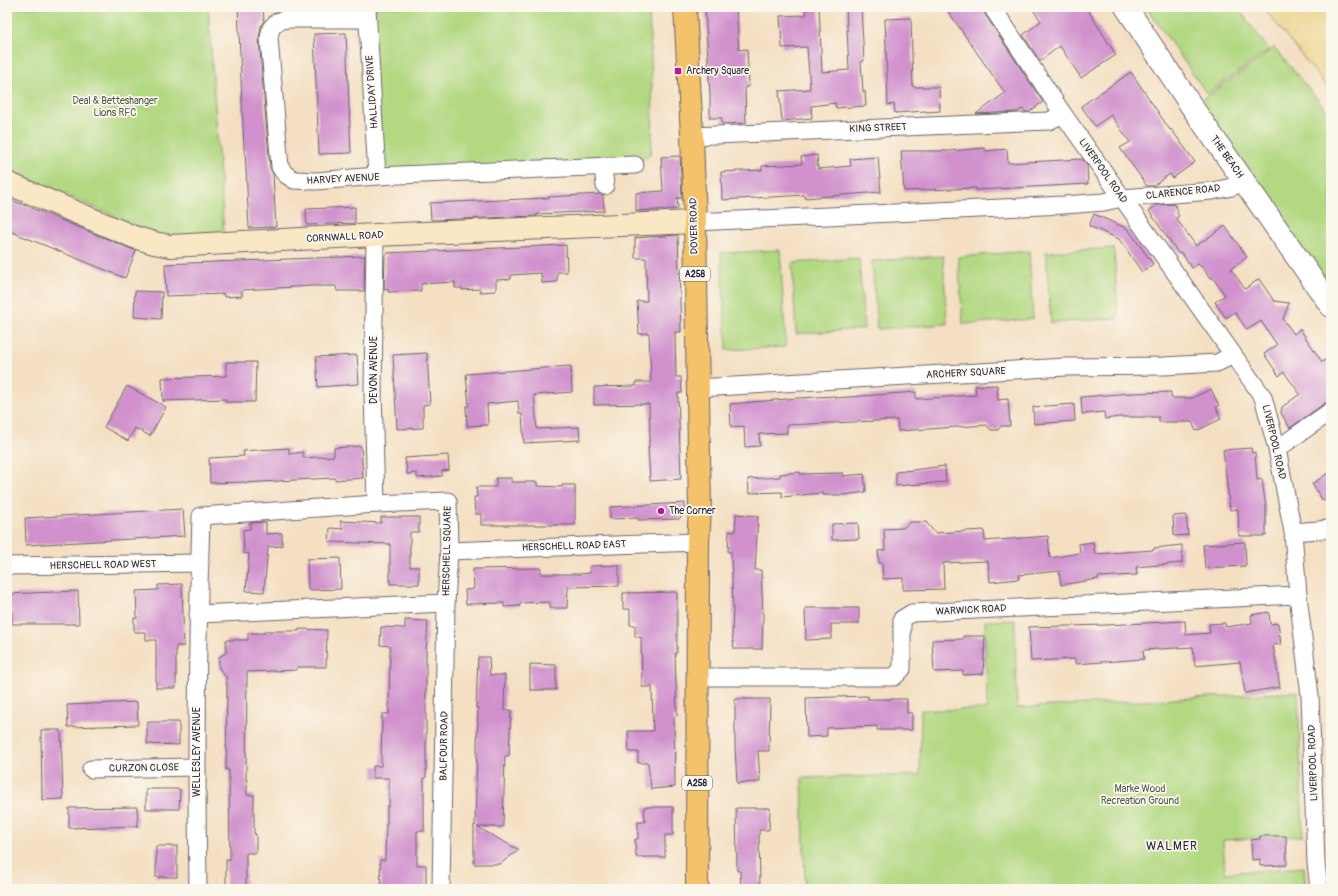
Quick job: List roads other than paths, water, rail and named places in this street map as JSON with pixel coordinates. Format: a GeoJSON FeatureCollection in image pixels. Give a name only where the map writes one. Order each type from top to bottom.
{"type":"FeatureCollection","features":[{"type":"Feature","properties":{"kind":"main road","name":"DOVER ROAD"},"geometry":{"type":"LineString","coordinates":[[685,7],[692,136],[700,510],[698,542]]}},
{"type":"Feature","properties":{"kind":"main road","name":"CORNWALL ROAD"},"geometry":{"type":"LineString","coordinates":[[7,183],[134,237],[170,246],[375,235],[694,222]]}},
{"type":"Feature","properties":{"kind":"main road","name":"A258"},"geometry":{"type":"LineString","coordinates":[[697,889],[698,542]]}},
{"type":"Feature","properties":{"kind":"street","name":"LIVERPOOL ROAD"},"geometry":{"type":"LineString","coordinates":[[992,7],[1063,114],[1263,397],[1277,449],[1292,532],[1310,696],[1316,863],[1319,889]]}},
{"type":"Feature","properties":{"kind":"street","name":"THE BEACH"},"geometry":{"type":"LineString","coordinates":[[1126,7],[1192,107],[1331,306]]}},
{"type":"Feature","properties":{"kind":"street","name":"HALLIDAY DRIVE"},"geometry":{"type":"LineString","coordinates":[[367,13],[377,176]]}},
{"type":"Feature","properties":{"kind":"street","name":"HARVEY AVENUE"},"geometry":{"type":"LineString","coordinates":[[367,13],[286,20],[277,22],[271,28],[269,38],[278,157],[280,167],[285,174],[294,180],[304,181],[377,176],[635,165]]}},
{"type":"Feature","properties":{"kind":"street","name":"KING STREET"},"geometry":{"type":"LineString","coordinates":[[692,136],[1049,121],[1063,114]]}},
{"type":"Feature","properties":{"kind":"street"},"geometry":{"type":"LineString","coordinates":[[603,166],[605,186]]}},
{"type":"Feature","properties":{"kind":"street","name":"CLARENCE ROAD"},"geometry":{"type":"LineString","coordinates":[[1122,198],[1212,191],[1232,187],[1243,181]]}},
{"type":"Feature","properties":{"kind":"street"},"geometry":{"type":"LineString","coordinates":[[694,222],[1064,206],[1104,202],[1122,198]]}},
{"type":"Feature","properties":{"kind":"street","name":"DEVON AVENUE"},"geometry":{"type":"LineString","coordinates":[[375,235],[373,391],[376,504]]}},
{"type":"Feature","properties":{"kind":"street","name":"ARCHERY SQUARE"},"geometry":{"type":"LineString","coordinates":[[697,388],[1066,367],[1164,366],[1218,363],[1233,355]]}},
{"type":"Feature","properties":{"kind":"street"},"geometry":{"type":"LineString","coordinates":[[1277,449],[1331,411]]}},
{"type":"Feature","properties":{"kind":"street","name":"HERSCHELL SQUARE"},"geometry":{"type":"LineString","coordinates":[[448,501],[449,551],[446,603],[198,614],[201,516],[376,504],[448,501]]}},
{"type":"Feature","properties":{"kind":"street"},"geometry":{"type":"LineString","coordinates":[[1292,532],[1331,529]]}},
{"type":"Feature","properties":{"kind":"street","name":"HERSCHELL ROAD EAST"},"geometry":{"type":"LineString","coordinates":[[449,551],[698,542]]}},
{"type":"Feature","properties":{"kind":"street","name":"HERSCHELL ROAD WEST"},"geometry":{"type":"LineString","coordinates":[[7,566],[200,563]]}},
{"type":"Feature","properties":{"kind":"street","name":"WARWICK ROAD"},"geometry":{"type":"LineString","coordinates":[[698,677],[894,677],[902,669],[902,619],[912,613],[1298,595]]}},
{"type":"Feature","properties":{"kind":"street","name":"BALFOUR ROAD"},"geometry":{"type":"LineString","coordinates":[[441,889],[446,603]]}},
{"type":"Feature","properties":{"kind":"street","name":"WELLESLEY AVENUE"},"geometry":{"type":"LineString","coordinates":[[198,614],[196,767],[198,889]]}},
{"type":"Feature","properties":{"kind":"street","name":"CURZON CLOSE"},"geometry":{"type":"LineString","coordinates":[[91,769],[196,767]]}},
{"type":"Feature","properties":{"kind":"place","name":"Archery Square"},"geometry":{"type":"Point","coordinates":[678,71]}},
{"type":"Feature","properties":{"kind":"place","name":"The Corner"},"geometry":{"type":"Point","coordinates":[661,511]}},
{"type":"Feature","properties":{"kind":"district","name":"WALMER"},"geometry":{"type":"Point","coordinates":[1172,846]}},
{"type":"Feature","properties":{"kind":"park label","name":"Deal & Betteshanger Lions RFC"},"geometry":{"type":"Point","coordinates":[115,106]}},
{"type":"Feature","properties":{"kind":"park label","name":"Marke Wood Recreation Ground"},"geometry":{"type":"Point","coordinates":[1140,794]}}]}
